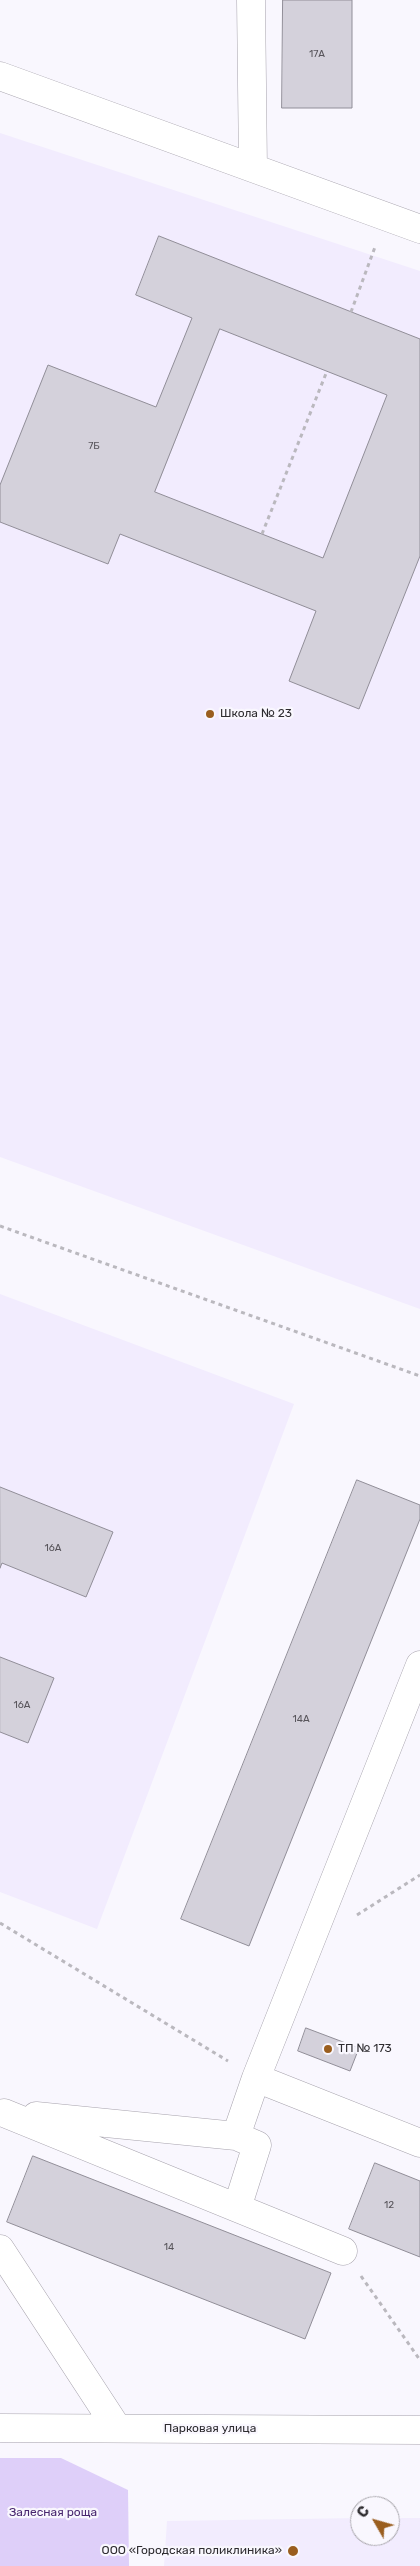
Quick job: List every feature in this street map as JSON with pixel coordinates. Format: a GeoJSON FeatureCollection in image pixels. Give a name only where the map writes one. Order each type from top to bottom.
{"type":"FeatureCollection","features":[{"type":"Feature","properties":{"kind":"street"},"geometry":{"type":"LineString","coordinates":[[251,0],[253,168]]}},
{"type":"Feature","properties":{"kind":"street"},"geometry":{"type":"LineString","coordinates":[[0,76],[420,229]]}},
{"type":"Feature","properties":{"kind":"street"},"geometry":{"type":"LineString","coordinates":[[236,2136],[256,2078],[420,1665]]}},
{"type":"Feature","properties":{"kind":"street"},"geometry":{"type":"LineString","coordinates":[[256,2078],[420,2143]]}},
{"type":"Feature","properties":{"kind":"street"},"geometry":{"type":"LineString","coordinates":[[2,2113],[236,2136],[257,2145],[237,2208]]}},
{"type":"Feature","properties":{"kind":"street"},"geometry":{"type":"LineString","coordinates":[[2,2113],[343,2251]]}},
{"type":"Feature","properties":{"kind":"street"},"geometry":{"type":"LineString","coordinates":[[0,2249],[118,2428]]}},
{"type":"Feature","properties":{"kind":"street","name":"Парковая улица"},"geometry":{"type":"LineString","coordinates":[[0,2428],[420,2430]]}},
{"type":"Feature","properties":{"kind":"path"},"geometry":{"type":"LineString","coordinates":[[351,312],[386,216]]}},
{"type":"Feature","properties":{"kind":"path"},"geometry":{"type":"LineString","coordinates":[[262,534],[327,372]]}},
{"type":"Feature","properties":{"kind":"path"},"geometry":{"type":"LineString","coordinates":[[0,1226],[420,1376]]}},
{"type":"Feature","properties":{"kind":"path"},"geometry":{"type":"LineString","coordinates":[[309,1946],[420,1875]]}},
{"type":"Feature","properties":{"kind":"path"},"geometry":{"type":"LineString","coordinates":[[0,1923],[256,2078]]}},
{"type":"Feature","properties":{"kind":"path"},"geometry":{"type":"LineString","coordinates":[[343,2251],[420,2360]]}},
{"type":"Feature","properties":{"kind":"shaded area","name":"Школа № 23"},"geometry":{"type":"Polygon","coordinates":[[[0,133],[420,271],[420,1309],[0,1157],[0,133]]]}},
{"type":"Feature","properties":{"kind":"shaded area"},"geometry":{"type":"Polygon","coordinates":[[[0,1294],[294,1404],[97,1929],[0,1892],[0,1294]]]}},
{"type":"Feature","properties":{"kind":"shaded area","name":"ООО «Городская поликлиника»"},"geometry":{"type":"Polygon","coordinates":[[[350,2518],[350,2546],[400,2546],[400,2518],[420,2518],[420,2566],[164,2566],[167,2521],[350,2518]]]}},
{"type":"Feature","properties":{"kind":"green space","name":"Залесная роща"},"geometry":{"type":"Polygon","coordinates":[[[0,2458],[61,2458],[128,2490],[129,2566],[0,2566],[0,2458]]]}},
{"type":"Feature","properties":{"kind":"building"},"geometry":{"type":"Polygon","coordinates":[[[283,0],[352,0],[352,108],[282,108],[283,0]]]}},
{"type":"Feature","properties":{"kind":"building"},"geometry":{"type":"Polygon","coordinates":[[[159,236],[420,339],[420,556],[359,709],[289,681],[316,611],[120,534],[108,564],[0,522],[0,485],[48,365],[156,407],[192,318],[136,295],[159,236]],[[220,329],[155,492],[323,558],[387,395],[220,329]]]}},
{"type":"Feature","properties":{"kind":"building"},"geometry":{"type":"Polygon","coordinates":[[[357,1480],[420,1505],[420,1519],[249,1946],[181,1919],[357,1480]]]}},
{"type":"Feature","properties":{"kind":"building"},"geometry":{"type":"Polygon","coordinates":[[[0,1487],[113,1532],[86,1597],[2,1563],[0,1568],[0,1487]]]}},
{"type":"Feature","properties":{"kind":"building"},"geometry":{"type":"Polygon","coordinates":[[[0,1657],[54,1678],[28,1743],[0,1732],[0,1657]]]}},
{"type":"Feature","properties":{"kind":"building","name":"ТП № 173"},"geometry":{"type":"Polygon","coordinates":[[[306,2028],[359,2048],[350,2071],[298,2051],[306,2028]]]}},
{"type":"Feature","properties":{"kind":"building"},"geometry":{"type":"Polygon","coordinates":[[[33,2156],[331,2273],[305,2339],[7,2222],[33,2156]]]}},
{"type":"Feature","properties":{"kind":"building"},"geometry":{"type":"Polygon","coordinates":[[[375,2163],[420,2181],[420,2257],[349,2229],[375,2163]]]}},
{"type":"Feature","properties":{"kind":"place","name":"Школа № 23"},"geometry":{"type":"Point","coordinates":[210,714]}},
{"type":"Feature","properties":{"kind":"place","name":"ТП № 173"},"geometry":{"type":"Point","coordinates":[328,2049]}},
{"type":"Feature","properties":{"kind":"place","name":"ООО «Городская поликлиника»"},"geometry":{"type":"Point","coordinates":[293,2551]}}]}
